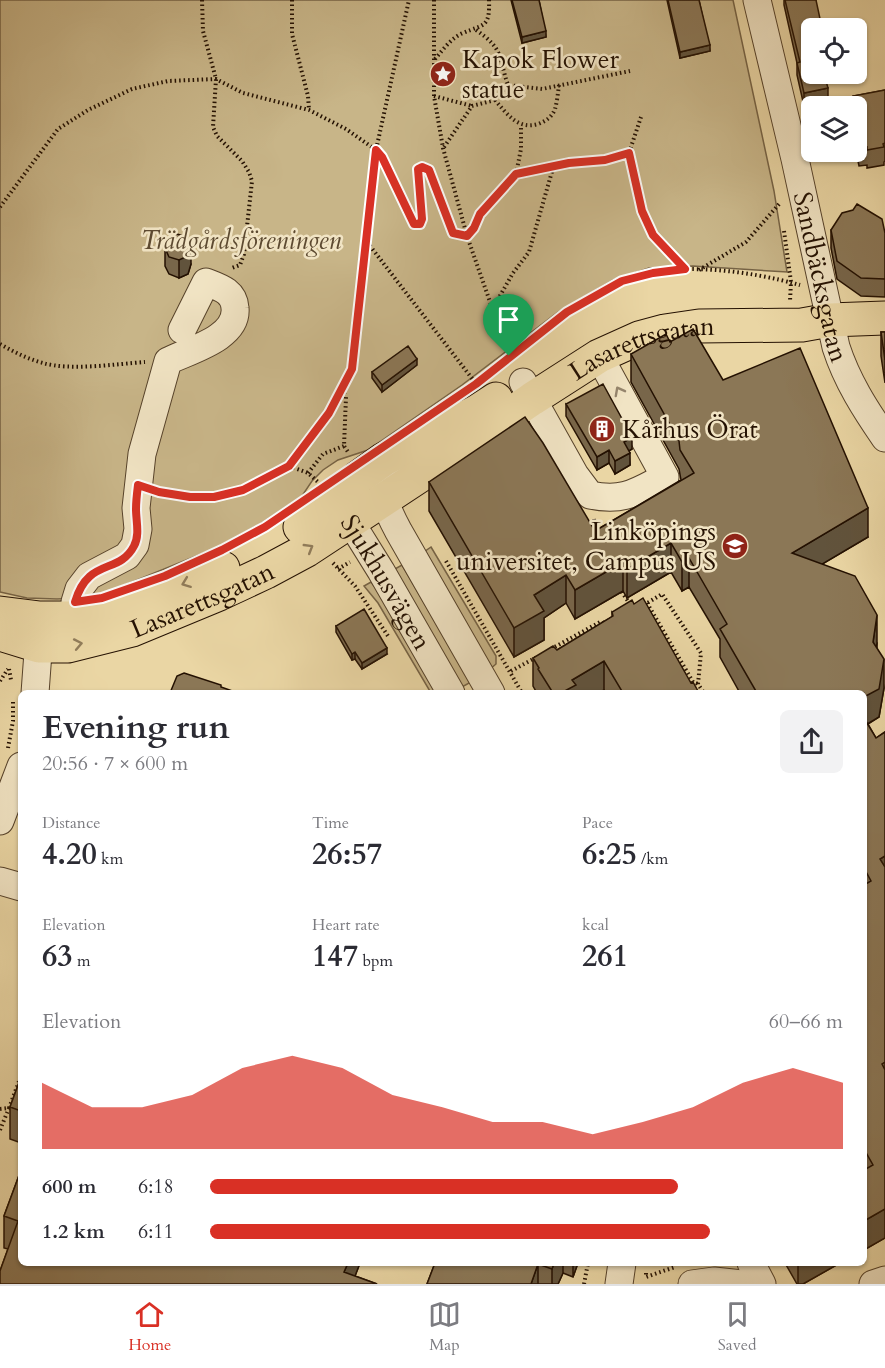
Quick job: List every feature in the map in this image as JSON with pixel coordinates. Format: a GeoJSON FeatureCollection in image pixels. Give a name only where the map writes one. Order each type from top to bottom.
{"type":"FeatureCollection","features":[{"type":"Feature","properties":{"kind":"main road","name":"Lasarettsgatan"},"geometry":{"type":"LineString","coordinates":[[0,634],[40,632],[76,618],[100,613],[213,573],[258,551],[337,504],[385,499],[521,379],[600,333],[637,317],[664,310],[703,305],[803,310],[830,320]]}},
{"type":"Feature","properties":{"kind":"main road","name":"Lasarettsgatan"},"geometry":{"type":"LineString","coordinates":[[0,613],[68,646],[132,630],[219,594],[307,550],[337,504],[359,477],[476,398],[521,379],[599,356],[619,346],[665,331],[699,326],[802,325],[830,320],[885,318]]}},
{"type":"Feature","properties":{"kind":"street","name":"Sandbäcksgatan"},"geometry":{"type":"LineString","coordinates":[[757,0],[840,361],[860,403],[882,428]]}},
{"type":"Feature","properties":{"kind":"street"},"geometry":{"type":"LineString","coordinates":[[76,618],[75,602],[79,589],[89,576],[100,568],[112,566],[127,556],[135,545],[138,529],[136,508],[142,454],[168,361],[206,344],[230,328],[236,313],[229,292],[206,282],[182,330]]}},
{"type":"Feature","properties":{"kind":"street"},"geometry":{"type":"LineString","coordinates":[[521,379],[575,475],[590,495],[620,498],[665,477],[599,356]]}},
{"type":"Feature","properties":{"kind":"street","name":"Lasarettsgatan"},"geometry":{"type":"LineString","coordinates":[[385,499],[384,482],[388,476],[476,398]]}},
{"type":"Feature","properties":{"kind":"street","name":"Sjukhusvägen"},"geometry":{"type":"LineString","coordinates":[[385,499],[399,532],[488,690]]}},
{"type":"Feature","properties":{"kind":"street","name":"Sjukhusvägen"},"geometry":{"type":"LineString","coordinates":[[337,504],[449,690]]}},
{"type":"Feature","properties":{"kind":"street"},"geometry":{"type":"LineString","coordinates":[[21,690],[40,632]]}},
{"type":"Feature","properties":{"kind":"street"},"geometry":{"type":"LineString","coordinates":[[0,821],[14,760]]}},
{"type":"Feature","properties":{"kind":"street"},"geometry":{"type":"LineString","coordinates":[[0,881],[18,886]]}},
{"type":"Feature","properties":{"kind":"street"},"geometry":{"type":"LineString","coordinates":[[619,1284],[622,1266]]}},
{"type":"Feature","properties":{"kind":"street"},"geometry":{"type":"LineString","coordinates":[[753,1266],[762,1284]]}},
{"type":"Feature","properties":{"kind":"street"},"geometry":{"type":"LineString","coordinates":[[684,1275],[742,1284]]}},
{"type":"Feature","properties":{"kind":"street"},"geometry":{"type":"LineString","coordinates":[[873,1284],[885,1280]]}},
{"type":"Feature","properties":{"kind":"path"},"geometry":{"type":"LineString","coordinates":[[202,0],[203,31],[216,79],[213,127],[217,136],[242,161],[252,181],[244,254],[240,265],[231,268]]}},
{"type":"Feature","properties":{"kind":"path"},"geometry":{"type":"LineString","coordinates":[[292,0],[292,34],[308,96],[309,110]]}},
{"type":"Feature","properties":{"kind":"path"},"geometry":{"type":"LineString","coordinates":[[138,485],[159,492],[190,497],[214,497],[243,490],[289,466],[329,413],[342,390],[352,369],[376,150],[409,0]]}},
{"type":"Feature","properties":{"kind":"path"},"geometry":{"type":"LineString","coordinates":[[434,0],[434,96],[443,148],[467,236],[492,309],[521,379]]}},
{"type":"Feature","properties":{"kind":"path"},"geometry":{"type":"LineString","coordinates":[[434,60],[451,41],[464,33],[476,30],[485,23],[490,13],[489,0]]}},
{"type":"Feature","properties":{"kind":"path"},"geometry":{"type":"LineString","coordinates":[[476,30],[496,47],[502,59],[508,85]]}},
{"type":"Feature","properties":{"kind":"path"},"geometry":{"type":"LineString","coordinates":[[508,85],[542,89],[630,71]]}},
{"type":"Feature","properties":{"kind":"path"},"geometry":{"type":"LineString","coordinates":[[0,207],[58,129],[88,110],[132,89],[168,81],[216,79],[243,93],[309,110],[346,129],[376,150],[382,157],[414,224],[420,224],[422,219],[418,169],[422,167],[429,170],[453,233],[467,236]]}},
{"type":"Feature","properties":{"kind":"path"},"geometry":{"type":"LineString","coordinates":[[434,96],[472,106],[495,100],[508,85]]}},
{"type":"Feature","properties":{"kind":"path"},"geometry":{"type":"LineString","coordinates":[[495,100],[509,117],[521,125],[533,125],[546,121],[555,110],[559,85]]}},
{"type":"Feature","properties":{"kind":"path"},"geometry":{"type":"LineString","coordinates":[[443,148],[472,106]]}},
{"type":"Feature","properties":{"kind":"path"},"geometry":{"type":"LineString","coordinates":[[641,117],[629,153],[642,211],[653,235],[685,269]]}},
{"type":"Feature","properties":{"kind":"path"},"geometry":{"type":"LineString","coordinates":[[467,236],[474,228],[480,214],[516,174],[521,149],[521,125]]}},
{"type":"Feature","properties":{"kind":"path"},"geometry":{"type":"LineString","coordinates":[[516,174],[569,163],[605,160],[629,153]]}},
{"type":"Feature","properties":{"kind":"path"},"geometry":{"type":"LineString","coordinates":[[492,309],[513,273],[529,252],[553,168]]}},
{"type":"Feature","properties":{"kind":"path"},"geometry":{"type":"LineString","coordinates":[[699,270],[746,242],[781,202]]}},
{"type":"Feature","properties":{"kind":"path"},"geometry":{"type":"LineString","coordinates":[[367,241],[476,398]]}},
{"type":"Feature","properties":{"kind":"path"},"geometry":{"type":"LineString","coordinates":[[521,379],[567,312],[622,281],[653,273],[685,269],[757,274],[806,287],[822,287]]}},
{"type":"Feature","properties":{"kind":"path"},"geometry":{"type":"LineString","coordinates":[[0,345],[45,364],[68,366],[168,361]]}},
{"type":"Feature","properties":{"kind":"path"},"geometry":{"type":"LineString","coordinates":[[484,377],[521,379]]}},
{"type":"Feature","properties":{"kind":"path"},"geometry":{"type":"LineString","coordinates":[[308,473],[323,454],[344,446],[346,397],[342,390]]}},
{"type":"Feature","properties":{"kind":"path"},"geometry":{"type":"LineString","coordinates":[[289,466],[308,473],[337,504]]}},
{"type":"Feature","properties":{"kind":"path"},"geometry":{"type":"LineString","coordinates":[[590,495],[597,545]]}},
{"type":"Feature","properties":{"kind":"path"},"geometry":{"type":"LineString","coordinates":[[231,546],[279,519]]}},
{"type":"Feature","properties":{"kind":"path"},"geometry":{"type":"LineString","coordinates":[[329,559],[355,586],[390,639]]}},
{"type":"Feature","properties":{"kind":"path"},"geometry":{"type":"LineString","coordinates":[[445,559],[520,690]]}},
{"type":"Feature","properties":{"kind":"path"},"geometry":{"type":"LineString","coordinates":[[616,583],[634,611]]}},
{"type":"Feature","properties":{"kind":"path"},"geometry":{"type":"LineString","coordinates":[[641,607],[662,594],[701,653],[698,684]]}},
{"type":"Feature","properties":{"kind":"path"},"geometry":{"type":"LineString","coordinates":[[647,603],[693,682],[698,684],[702,690]]}},
{"type":"Feature","properties":{"kind":"path"},"geometry":{"type":"LineString","coordinates":[[511,671],[602,621],[607,629],[616,623]]}},
{"type":"Feature","properties":{"kind":"path"},"geometry":{"type":"LineString","coordinates":[[0,681],[9,669],[19,690]]}},
{"type":"Feature","properties":{"kind":"path"},"geometry":{"type":"LineString","coordinates":[[14,760],[13,721],[18,700]]}},
{"type":"Feature","properties":{"kind":"path"},"geometry":{"type":"LineString","coordinates":[[0,1130],[18,1084]]}},
{"type":"Feature","properties":{"kind":"path"},"geometry":{"type":"LineString","coordinates":[[0,1109],[9,1108]]}},
{"type":"Feature","properties":{"kind":"path"},"geometry":{"type":"LineString","coordinates":[[584,1284],[587,1266]]}},
{"type":"Feature","properties":{"kind":"path"},"geometry":{"type":"LineString","coordinates":[[646,1276],[684,1275]]}},
{"type":"Feature","properties":{"kind":"green space","name":"Trädgårdsföreningen"},"geometry":{"type":"Polygon","coordinates":[[[0,0],[733,0],[774,191],[787,272],[693,266],[649,268],[613,280],[558,312],[462,385],[368,450],[338,460],[323,470],[302,496],[260,524],[216,548],[105,593],[80,598],[57,599],[27,598],[0,592],[0,0]]]}},
{"type":"Feature","properties":{"kind":"green space"},"geometry":{"type":"Polygon","coordinates":[[[431,547],[496,656],[496,664],[490,669],[421,554],[431,547]]]}},
{"type":"Feature","properties":{"kind":"green space"},"geometry":{"type":"Polygon","coordinates":[[[402,565],[471,682],[462,687],[393,570],[402,565]]]}},
{"type":"Feature","properties":{"kind":"green space"},"geometry":{"type":"Polygon","coordinates":[[[371,582],[378,591],[436,690],[429,690],[378,603],[364,586],[371,582]]]}},
{"type":"Feature","properties":{"kind":"building"},"geometry":{"type":"Polygon","coordinates":[[[512,0],[539,0],[546,31],[522,37],[512,0]]]}},
{"type":"Feature","properties":{"kind":"building"},"geometry":{"type":"Polygon","coordinates":[[[668,0],[699,0],[710,45],[680,52],[668,0]]]}},
{"type":"Feature","properties":{"kind":"building"},"geometry":{"type":"Polygon","coordinates":[[[785,0],[816,0],[820,18],[801,18],[801,80],[797,63],[800,62],[785,0]]]}},
{"type":"Feature","properties":{"kind":"building"},"geometry":{"type":"Polygon","coordinates":[[[802,84],[827,84],[828,88],[804,93],[802,84]]]}},
{"type":"Feature","properties":{"kind":"building"},"geometry":{"type":"Polygon","coordinates":[[[885,90],[884,147],[867,150],[867,96],[853,96],[885,90]]]}},
{"type":"Feature","properties":{"kind":"building"},"geometry":{"type":"Polygon","coordinates":[[[857,204],[882,219],[885,233],[885,279],[861,278],[837,261],[831,230],[842,213],[853,210],[857,204]]]}},
{"type":"Feature","properties":{"kind":"building"},"geometry":{"type":"Polygon","coordinates":[[[177,234],[187,237],[191,246],[188,256],[179,260],[169,257],[165,248],[168,239],[177,234]]]}},
{"type":"Feature","properties":{"kind":"building"},"geometry":{"type":"Polygon","coordinates":[[[693,329],[723,380],[800,348],[868,508],[792,553],[855,576],[877,615],[873,642],[884,659],[879,689],[867,695],[867,690],[755,690],[720,629],[727,624],[689,558],[682,562],[671,543],[627,569],[623,562],[575,590],[566,575],[534,595],[544,611],[514,628],[429,482],[525,417],[595,531],[694,473],[631,354],[666,334],[670,342],[693,329]]]}},
{"type":"Feature","properties":{"kind":"building"},"geometry":{"type":"Polygon","coordinates":[[[881,332],[885,332],[885,360],[881,332]]]}},
{"type":"Feature","properties":{"kind":"building"},"geometry":{"type":"Polygon","coordinates":[[[408,346],[417,359],[382,385],[372,372],[408,346]]]}},
{"type":"Feature","properties":{"kind":"building","name":"Kårhus Örat"},"geometry":{"type":"Polygon","coordinates":[[[603,384],[632,437],[624,442],[630,453],[615,461],[609,450],[597,457],[566,404],[603,384]]]}},
{"type":"Feature","properties":{"kind":"building"},"geometry":{"type":"Polygon","coordinates":[[[643,598],[691,683],[693,682],[697,690],[621,690],[604,661],[572,680],[576,685],[567,690],[551,690],[533,658],[553,646],[557,650],[613,616],[612,612],[632,600],[634,604],[643,598]]]}},
{"type":"Feature","properties":{"kind":"building"},"geometry":{"type":"Polygon","coordinates":[[[364,609],[387,648],[362,663],[355,652],[352,654],[336,626],[364,609]]]}},
{"type":"Feature","properties":{"kind":"building"},"geometry":{"type":"Polygon","coordinates":[[[184,673],[230,690],[171,690],[177,676],[184,673]]]}},
{"type":"Feature","properties":{"kind":"building"},"geometry":{"type":"Polygon","coordinates":[[[867,723],[876,738],[885,732],[885,856],[880,859],[885,867],[885,1062],[882,1064],[885,1070],[885,1209],[867,1219],[867,1168],[873,1165],[867,1154],[867,883],[871,881],[867,874],[867,723]]]}},
{"type":"Feature","properties":{"kind":"building"},"geometry":{"type":"Polygon","coordinates":[[[18,1085],[18,1110],[10,1107],[18,1085]]]}},
{"type":"Feature","properties":{"kind":"building"},"geometry":{"type":"Polygon","coordinates":[[[18,1178],[18,1221],[4,1216],[18,1178]]]}},
{"type":"Feature","properties":{"kind":"building"},"geometry":{"type":"Polygon","coordinates":[[[18,1221],[18,1266],[347,1266],[344,1272],[377,1284],[0,1284],[0,1271],[18,1221]]]}},
{"type":"Feature","properties":{"kind":"building"},"geometry":{"type":"Polygon","coordinates":[[[434,1266],[537,1266],[531,1284],[427,1284],[434,1266]]]}},
{"type":"Feature","properties":{"kind":"place","name":"Kapok Flower statue"},"geometry":{"type":"Point","coordinates":[443,74]}},
{"type":"Feature","properties":{"kind":"place","name":"Kårhus Örat"},"geometry":{"type":"Point","coordinates":[602,429]}},
{"type":"Feature","properties":{"kind":"place","name":"Linköpings universitet, Campus US"},"geometry":{"type":"Point","coordinates":[735,546]}},
{"type":"Feature","properties":{"kind":"route"},"geometry":{"type":"LineString","coordinates":[[376,150],[382,157],[414,224],[420,224],[422,219],[418,169],[422,167],[429,170],[453,233],[467,236],[474,228],[480,214],[516,174],[569,163],[605,160],[629,153],[642,211],[653,235],[685,269],[653,273],[622,281],[567,312],[509,356],[476,384],[265,527],[165,576],[102,598],[75,602],[79,589],[89,576],[100,568],[112,566],[127,556],[135,545],[138,529],[136,508],[138,485],[159,492],[190,497],[214,497],[243,490],[289,466],[329,413],[352,369],[376,150]]}}]}
